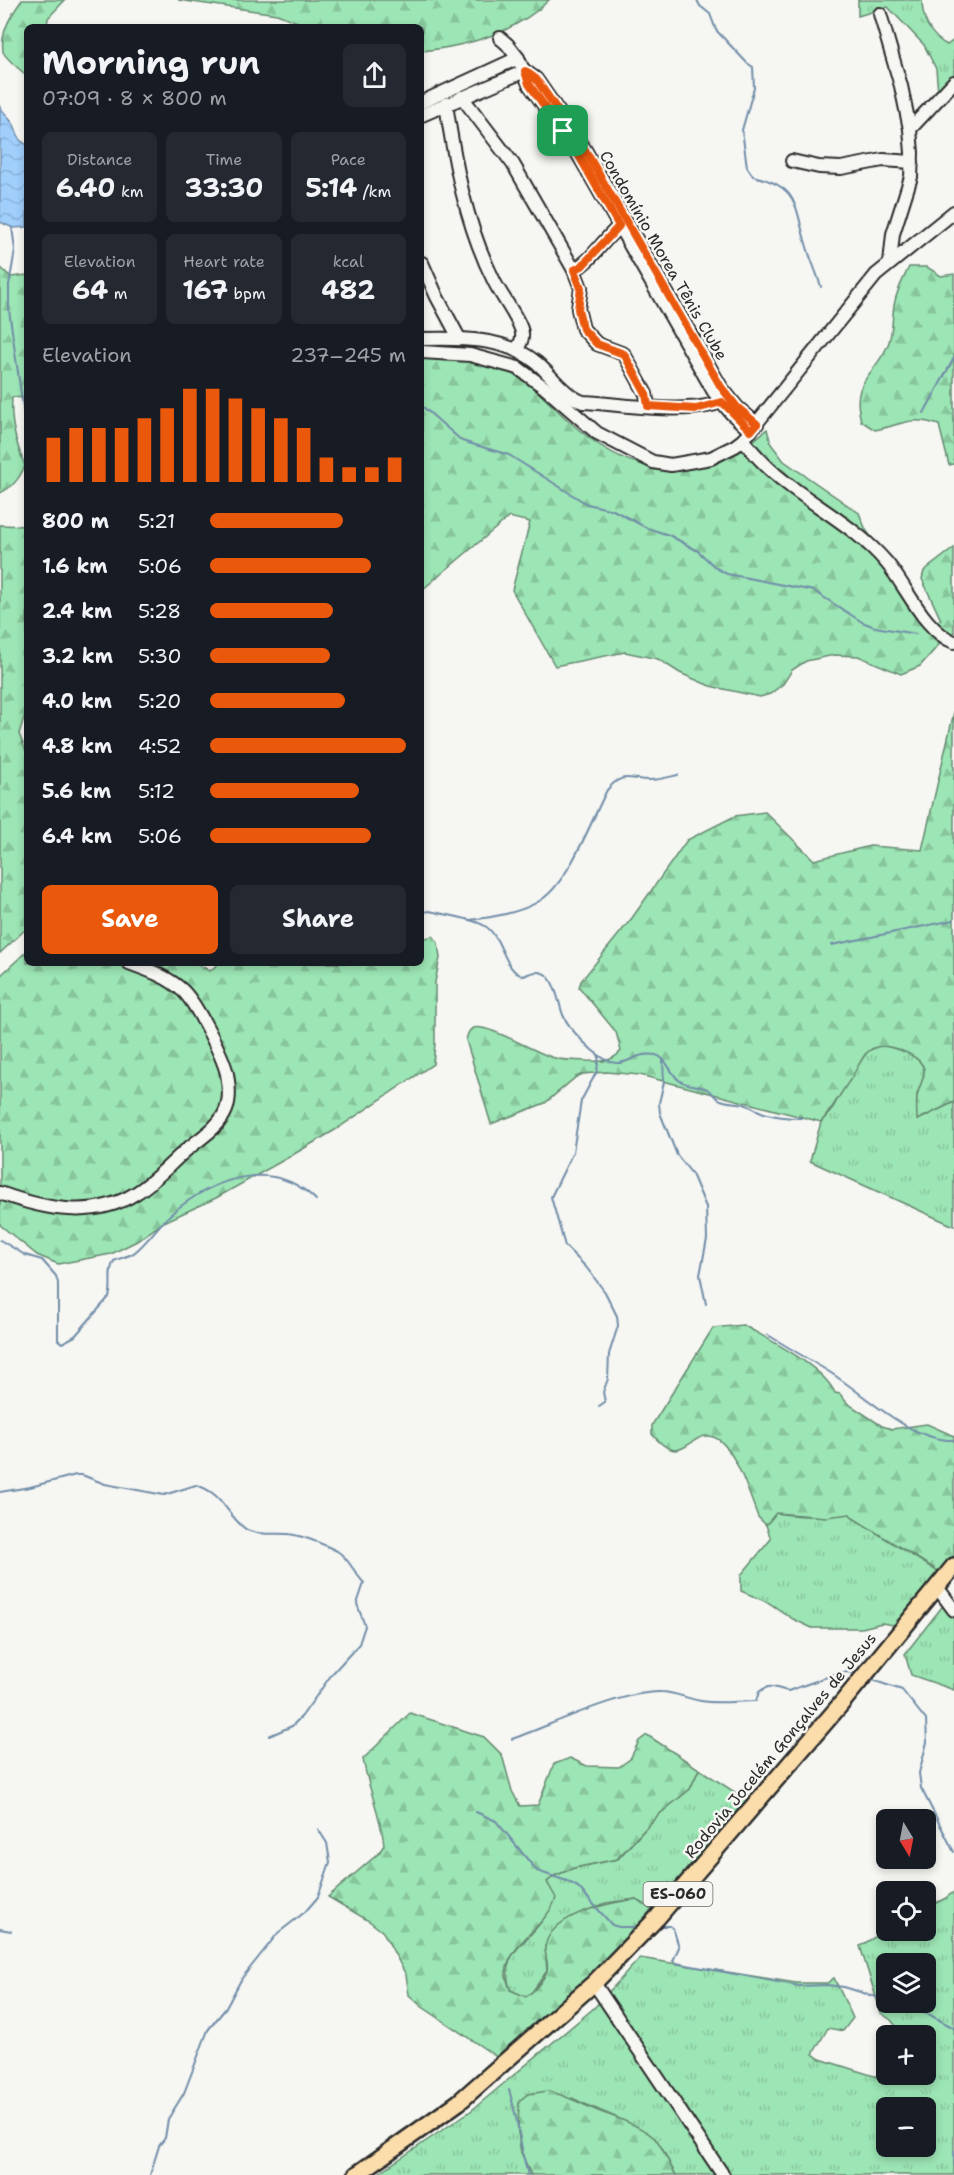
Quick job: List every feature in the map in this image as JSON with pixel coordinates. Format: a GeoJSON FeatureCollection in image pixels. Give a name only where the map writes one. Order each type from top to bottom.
{"type":"FeatureCollection","features":[{"type":"Feature","properties":{"kind":"main road","name":"Rodovia Jocelém Gonçalves de Jesus"},"geometry":{"type":"LineString","coordinates":[[356,2175],[459,2102],[594,1983],[657,1918],[841,1704],[954,1566]]}},
{"type":"Feature","properties":{"kind":"street"},"geometry":{"type":"LineString","coordinates":[[880,14],[910,129],[912,162],[906,196],[893,234],[890,263]]}},
{"type":"Feature","properties":{"kind":"street","name":"Condomínio Morea Tênis Clube"},"geometry":{"type":"LineString","coordinates":[[500,38],[518,58],[529,84],[578,154],[622,224],[707,381],[726,400],[750,432],[761,462],[785,483],[842,522],[866,542],[886,562],[933,628],[954,642]]}},
{"type":"Feature","properties":{"kind":"street"},"geometry":{"type":"LineString","coordinates":[[424,101],[518,58]]}},
{"type":"Feature","properties":{"kind":"street"},"geometry":{"type":"LineString","coordinates":[[424,114],[525,71]]}},
{"type":"Feature","properties":{"kind":"street"},"geometry":{"type":"LineString","coordinates":[[910,129],[954,82]]}},
{"type":"Feature","properties":{"kind":"street"},"geometry":{"type":"LineString","coordinates":[[462,97],[513,164],[574,270],[581,288],[578,309],[583,329],[597,344],[624,354],[646,394],[648,406]]}},
{"type":"Feature","properties":{"kind":"street"},"geometry":{"type":"LineString","coordinates":[[446,104],[456,168],[471,225],[491,276],[522,330],[521,342],[516,350]]}},
{"type":"Feature","properties":{"kind":"street"},"geometry":{"type":"LineString","coordinates":[[792,161],[819,167],[841,168],[883,160],[912,162]]}},
{"type":"Feature","properties":{"kind":"street"},"geometry":{"type":"LineString","coordinates":[[424,352],[470,355],[518,368],[544,387],[597,433],[653,462],[671,465],[711,458],[735,446],[750,432],[876,275],[954,212]]}},
{"type":"Feature","properties":{"kind":"street","name":"Condomínio Morea Tênis Clube"},"geometry":{"type":"LineString","coordinates":[[574,270],[582,266],[622,224]]}},
{"type":"Feature","properties":{"kind":"street"},"geometry":{"type":"LineString","coordinates":[[424,268],[459,338]]}},
{"type":"Feature","properties":{"kind":"street"},"geometry":{"type":"LineString","coordinates":[[424,339],[459,338],[498,344],[516,350],[537,363],[579,401],[696,409],[726,400]]}},
{"type":"Feature","properties":{"kind":"street"},"geometry":{"type":"LineString","coordinates":[[0,1193],[30,1204],[53,1209],[91,1209],[114,1205],[137,1193],[217,1126],[226,1110],[229,1095],[226,1072],[196,1009],[183,990],[159,974],[137,966]]}},
{"type":"Feature","properties":{"kind":"street"},"geometry":{"type":"LineString","coordinates":[[937,1587],[954,1610]]}},
{"type":"Feature","properties":{"kind":"street"},"geometry":{"type":"LineString","coordinates":[[594,1983],[723,2175]]}},
{"type":"Feature","properties":{"kind":"green space"},"geometry":{"type":"Polygon","coordinates":[[[22,0],[65,0],[48,18],[47,24],[24,24],[24,73],[3,52],[3,38],[22,0]]]}},
{"type":"Feature","properties":{"kind":"green space"},"geometry":{"type":"Polygon","coordinates":[[[178,0],[549,0],[522,21],[490,36],[456,46],[424,51],[424,24],[302,24],[277,14],[178,0]]]}},
{"type":"Feature","properties":{"kind":"green space"},"geometry":{"type":"Polygon","coordinates":[[[858,0],[922,0],[925,20],[936,37],[947,45],[954,40],[954,88],[938,92],[936,69],[924,45],[888,7],[858,16],[858,0]]]}},
{"type":"Feature","properties":{"kind":"green space"},"geometry":{"type":"Polygon","coordinates":[[[0,267],[11,277],[24,275],[24,398],[12,397],[12,415],[14,432],[24,468],[15,482],[0,493],[0,267]]]}},
{"type":"Feature","properties":{"kind":"green space"},"geometry":{"type":"Polygon","coordinates":[[[909,267],[927,267],[941,276],[954,274],[954,464],[949,465],[939,425],[913,421],[875,430],[861,421],[858,408],[861,388],[889,342],[896,297],[909,267]]]}},
{"type":"Feature","properties":{"kind":"green space"},"geometry":{"type":"Polygon","coordinates":[[[424,356],[480,360],[506,369],[526,382],[570,422],[609,451],[629,461],[650,466],[670,469],[692,467],[715,461],[742,449],[767,429],[771,444],[784,461],[859,513],[866,530],[934,621],[941,620],[922,579],[924,571],[954,548],[954,637],[944,639],[920,666],[901,674],[858,656],[834,655],[806,661],[792,670],[783,684],[770,694],[760,697],[710,686],[680,673],[658,659],[625,652],[555,666],[512,590],[530,522],[509,517],[424,588],[424,356]]]}},
{"type":"Feature","properties":{"kind":"green space"},"geometry":{"type":"Polygon","coordinates":[[[0,525],[24,526],[24,718],[19,734],[24,746],[24,931],[0,953],[0,525]]]}},
{"type":"Feature","properties":{"kind":"green space"},"geometry":{"type":"Polygon","coordinates":[[[954,712],[954,1102],[917,1120],[917,1097],[924,1074],[923,1066],[916,1058],[900,1050],[880,1046],[868,1052],[864,1057],[821,1122],[640,1075],[606,1072],[583,1074],[576,1077],[545,1103],[491,1124],[466,1040],[471,1029],[490,1030],[559,1059],[606,1061],[614,1057],[621,1051],[616,1032],[579,987],[581,981],[632,918],[687,840],[735,816],[765,812],[814,860],[870,846],[922,850],[954,712]]]}},
{"type":"Feature","properties":{"kind":"green space"},"geometry":{"type":"Polygon","coordinates":[[[433,936],[438,943],[440,958],[435,982],[433,1064],[335,1130],[216,1198],[164,1222],[137,1241],[111,1254],[58,1264],[37,1255],[0,1225],[0,976],[24,954],[24,966],[201,966],[210,971],[216,966],[424,966],[424,938],[433,936]]]}},
{"type":"Feature","properties":{"kind":"green space"},"geometry":{"type":"Polygon","coordinates":[[[881,1045],[914,1056],[922,1066],[924,1075],[917,1095],[918,1120],[954,1102],[954,1226],[810,1161],[821,1122],[831,1111],[859,1061],[868,1051],[881,1045]]]}},
{"type":"Feature","properties":{"kind":"green space"},"geometry":{"type":"Polygon","coordinates":[[[743,1325],[807,1364],[819,1373],[835,1393],[840,1394],[847,1403],[882,1426],[892,1429],[927,1424],[954,1436],[954,1559],[941,1573],[850,1514],[826,1517],[776,1513],[766,1525],[758,1517],[746,1484],[728,1449],[721,1441],[705,1436],[679,1450],[663,1445],[652,1434],[652,1425],[713,1328],[743,1325]]]}},
{"type":"Feature","properties":{"kind":"green space"},"geometry":{"type":"Polygon","coordinates":[[[776,1513],[832,1516],[850,1513],[853,1518],[940,1573],[899,1626],[882,1623],[862,1628],[812,1628],[769,1603],[741,1591],[741,1575],[771,1539],[766,1525],[776,1513]]]}},
{"type":"Feature","properties":{"kind":"green space"},"geometry":{"type":"Polygon","coordinates":[[[949,1598],[954,1602],[954,1690],[911,1675],[905,1654],[949,1598]]]}},
{"type":"Feature","properties":{"kind":"green space"},"geometry":{"type":"Polygon","coordinates":[[[410,1713],[484,1737],[502,1755],[512,1791],[520,1806],[538,1805],[554,1764],[570,1758],[587,1766],[619,1767],[630,1759],[639,1741],[647,1735],[699,1769],[690,1789],[657,1816],[617,1859],[574,1868],[554,1876],[547,1882],[556,1898],[545,1917],[515,1951],[506,1972],[510,1990],[526,1997],[547,1971],[545,1948],[549,1936],[568,1919],[596,1907],[636,1899],[657,1913],[503,2061],[421,2006],[409,1995],[406,1975],[383,1932],[328,1897],[379,1853],[384,1845],[363,1759],[410,1713]]]}},
{"type":"Feature","properties":{"kind":"green space"},"geometry":{"type":"Polygon","coordinates":[[[699,1769],[750,1802],[656,1912],[636,1899],[606,1903],[576,1915],[545,1946],[547,1971],[532,1992],[526,1997],[510,1990],[508,1967],[510,1959],[541,1922],[555,1898],[547,1882],[554,1876],[574,1868],[618,1859],[657,1816],[690,1789],[699,1769]]]}},
{"type":"Feature","properties":{"kind":"green space"},"geometry":{"type":"Polygon","coordinates":[[[954,1892],[954,2175],[676,2175],[660,2145],[650,2135],[629,2123],[572,2098],[518,2131],[521,2152],[531,2175],[376,2175],[472,2110],[594,2008],[640,1958],[796,1983],[827,1983],[834,1978],[853,2018],[843,2031],[828,2028],[813,2054],[820,2059],[876,2076],[876,2085],[936,2085],[936,2025],[895,2025],[881,2013],[936,2013],[936,1953],[876,1953],[876,1997],[860,1946],[876,1936],[876,1941],[936,1941],[936,1903],[954,1892]]]}},
{"type":"Feature","properties":{"kind":"green space"},"geometry":{"type":"Polygon","coordinates":[[[548,2091],[627,2122],[652,2136],[658,2142],[676,2175],[531,2175],[521,2152],[518,2131],[519,2101],[528,2094],[548,2091]]]}},
{"type":"Feature","properties":{"kind":"water"},"geometry":{"type":"Polygon","coordinates":[[[0,107],[24,143],[24,227],[13,228],[0,222],[0,107]]]}},
{"type":"Feature","properties":{"kind":"waterway"},"geometry":{"type":"LineString","coordinates":[[697,0],[700,6],[710,14],[716,30],[753,67],[754,88],[742,130],[747,167],[753,176],[780,186],[793,201],[821,287]]}},
{"type":"Feature","properties":{"kind":"waterway"},"geometry":{"type":"LineString","coordinates":[[12,227],[15,250],[9,285],[9,310],[24,414]]}},
{"type":"Feature","properties":{"kind":"waterway"},"geometry":{"type":"LineString","coordinates":[[924,413],[954,358]]}},
{"type":"Feature","properties":{"kind":"waterway"},"geometry":{"type":"LineString","coordinates":[[424,408],[462,441],[509,455],[587,504],[613,510],[647,528],[669,535],[698,551],[716,568],[727,574],[814,591],[862,622],[875,627],[916,634]]}},
{"type":"Feature","properties":{"kind":"waterway"},"geometry":{"type":"LineString","coordinates":[[470,920],[497,916],[525,908],[541,900],[551,891],[570,865],[607,790],[618,780],[622,778],[653,780],[678,775]]}},
{"type":"Feature","properties":{"kind":"waterway"},"geometry":{"type":"LineString","coordinates":[[424,912],[458,917],[485,926],[496,938],[508,962],[517,973],[524,976],[534,972],[548,976],[569,1025],[584,1043],[603,1058],[620,1063],[639,1056],[656,1055],[663,1059],[680,1081],[707,1089],[721,1100],[744,1104],[773,1115],[801,1118]]}},
{"type":"Feature","properties":{"kind":"waterway"},"geometry":{"type":"LineString","coordinates":[[832,945],[954,920]]}},
{"type":"Feature","properties":{"kind":"waterway"},"geometry":{"type":"LineString","coordinates":[[599,1055],[597,1071],[581,1101],[573,1152],[551,1197],[565,1246],[586,1267],[605,1292],[617,1316],[618,1326],[609,1354],[608,1379],[603,1392],[605,1402],[599,1406]]}},
{"type":"Feature","properties":{"kind":"waterway"},"geometry":{"type":"LineString","coordinates":[[663,1060],[664,1082],[659,1103],[660,1113],[677,1155],[692,1174],[706,1207],[707,1239],[700,1275],[706,1304]]}},
{"type":"Feature","properties":{"kind":"waterway"},"geometry":{"type":"LineString","coordinates":[[0,1240],[25,1255],[42,1260],[56,1276],[58,1340],[62,1343],[75,1336],[109,1297],[114,1261],[137,1251],[171,1214],[205,1191],[242,1177],[262,1176],[281,1179],[299,1187],[316,1200]]}},
{"type":"Feature","properties":{"kind":"waterway"},"geometry":{"type":"LineString","coordinates":[[768,1335],[831,1373],[905,1425],[921,1433],[954,1440]]}},
{"type":"Feature","properties":{"kind":"waterway"},"geometry":{"type":"LineString","coordinates":[[0,1492],[76,1475],[105,1484],[164,1495],[196,1485],[205,1488],[217,1497],[247,1530],[300,1537],[341,1554],[364,1583],[357,1604],[365,1626],[359,1644],[332,1674],[302,1716],[292,1726],[269,1736]]}},
{"type":"Feature","properties":{"kind":"waterway"},"geometry":{"type":"LineString","coordinates":[[512,1739],[606,1703],[644,1693],[666,1692],[708,1702],[756,1701],[759,1692],[767,1687],[788,1691],[838,1673],[859,1673]]}},
{"type":"Feature","properties":{"kind":"waterway"},"geometry":{"type":"LineString","coordinates":[[869,1679],[902,1690],[926,1720],[927,1742],[919,1773],[921,1788],[954,1852]]}},
{"type":"Feature","properties":{"kind":"waterway"},"geometry":{"type":"LineString","coordinates":[[476,1812],[496,1821],[537,1871],[578,1887],[612,1925],[639,1927]]}},
{"type":"Feature","properties":{"kind":"waterway"},"geometry":{"type":"LineString","coordinates":[[150,2175],[159,2146],[165,2138],[168,2119],[184,2093],[208,2030],[226,2008],[242,1978],[278,1933],[305,1912],[318,1897],[330,1862],[327,1843],[318,1829]]}},
{"type":"Feature","properties":{"kind":"waterway"},"geometry":{"type":"LineString","coordinates":[[657,1926],[673,1928],[679,1947],[673,1961],[676,1963],[799,1986],[844,1987],[876,1997]]}},
{"type":"Feature","properties":{"kind":"waterway"},"geometry":{"type":"LineString","coordinates":[[0,1929],[11,1931]]}},
{"type":"Feature","properties":{"kind":"waterway"},"geometry":{"type":"LineString","coordinates":[[924,2013],[954,2028]]}},
{"type":"Feature","properties":{"kind":"waterway"},"geometry":{"type":"LineString","coordinates":[[509,2090],[528,2175]]}},
{"type":"Feature","properties":{"kind":"waterway"},"geometry":{"type":"LineString","coordinates":[[954,2151],[954,2165]]}},
{"type":"Feature","properties":{"kind":"route"},"geometry":{"type":"LineString","coordinates":[[525,71],[536,79],[585,150],[721,387],[737,407],[757,424],[751,431],[722,402],[696,409],[648,406],[646,394],[624,354],[597,344],[583,329],[578,309],[581,288],[574,270],[582,266],[619,226],[563,131],[529,84],[525,71]]}}]}
